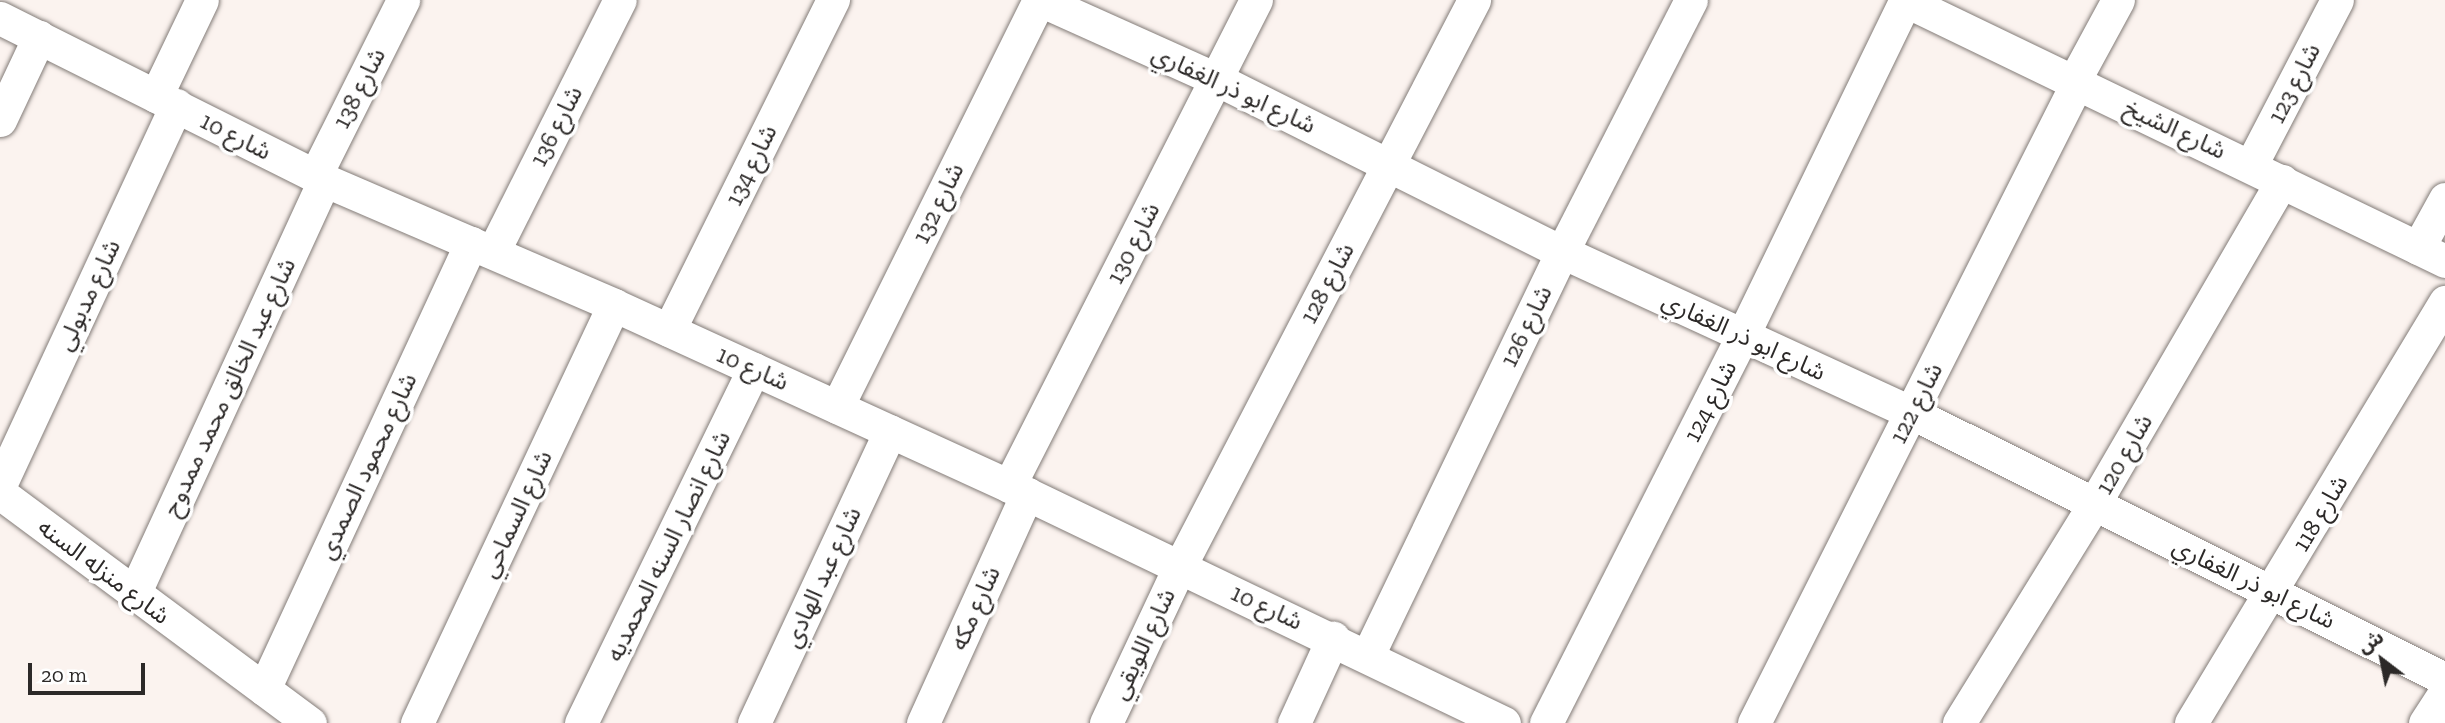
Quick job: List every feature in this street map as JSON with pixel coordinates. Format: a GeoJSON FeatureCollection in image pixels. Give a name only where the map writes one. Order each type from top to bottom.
{"type":"FeatureCollection","features":[{"type":"Feature","properties":{"kind":"street","name":"شارع مدبولي"},"geometry":{"type":"LineString","coordinates":[[0,485],[166,100],[202,0]]}},
{"type":"Feature","properties":{"kind":"street","name":"شارع 138"},"geometry":{"type":"LineString","coordinates":[[319,178],[403,0]]}},
{"type":"Feature","properties":{"kind":"street","name":"شارع 136"},"geometry":{"type":"LineString","coordinates":[[482,248],[620,0]]}},
{"type":"Feature","properties":{"kind":"street","name":"شارع 134"},"geometry":{"type":"LineString","coordinates":[[669,330],[833,0]]}},
{"type":"Feature","properties":{"kind":"street","name":"شارع ابو ذر الغفاري"},"geometry":{"type":"LineString","coordinates":[[1039,0],[1216,79],[1562,252],[1912,413],[2445,679]]}},
{"type":"Feature","properties":{"kind":"street","name":"شارع 132"},"geometry":{"type":"LineString","coordinates":[[837,407],[1039,0]]}},
{"type":"Feature","properties":{"kind":"street","name":"شارع 130"},"geometry":{"type":"LineString","coordinates":[[1018,490],[1256,0]]}},
{"type":"Feature","properties":{"kind":"street","name":"شارع 128"},"geometry":{"type":"LineString","coordinates":[[1180,566],[1474,0]]}},
{"type":"Feature","properties":{"kind":"street","name":"شارع 126"},"geometry":{"type":"LineString","coordinates":[[1368,655],[1562,252],[1691,0]]}},
{"type":"Feature","properties":{"kind":"street","name":"شارع الشيخ"},"geometry":{"type":"LineString","coordinates":[[1905,0],[2251,165],[2432,255]]}},
{"type":"Feature","properties":{"kind":"street","name":"شارع 124"},"geometry":{"type":"LineString","coordinates":[[1546,723],[1743,335],[1905,0]]}},
{"type":"Feature","properties":{"kind":"street","name":"شارع 122"},"geometry":{"type":"LineString","coordinates":[[1754,723],[2118,0]]}},
{"type":"Feature","properties":{"kind":"street","name":"شارع 123"},"geometry":{"type":"LineString","coordinates":[[2251,165],[2337,0]]}},
{"type":"Feature","properties":{"kind":"street","name":"شارع 10"},"geometry":{"type":"LineString","coordinates":[[0,18],[319,178],[614,305],[1018,490],[1333,638],[1503,723]]}},
{"type":"Feature","properties":{"kind":"street"},"geometry":{"type":"LineString","coordinates":[[0,120],[39,37]]}},
{"type":"Feature","properties":{"kind":"street","name":"شارع عبد الخالق محمد ممدوح"},"geometry":{"type":"LineString","coordinates":[[134,594],[319,178]]}},
{"type":"Feature","properties":{"kind":"street","name":"شارع 120"},"geometry":{"type":"LineString","coordinates":[[1959,723],[2094,504],[2282,181]]}},
{"type":"Feature","properties":{"kind":"street"},"geometry":{"type":"LineString","coordinates":[[2432,255],[2445,199]]}},
{"type":"Feature","properties":{"kind":"street","name":"شارع محمود الصمدي"},"geometry":{"type":"LineString","coordinates":[[264,689],[482,248]]}},
{"type":"Feature","properties":{"kind":"street","name":"شارع 118"},"geometry":{"type":"LineString","coordinates":[[2191,723],[2445,302]]}},
{"type":"Feature","properties":{"kind":"street","name":"شارع السماحي"},"geometry":{"type":"LineString","coordinates":[[417,723],[614,305]]}},
{"type":"Feature","properties":{"kind":"street","name":"شارع انصار السنه المحمديه"},"geometry":{"type":"LineString","coordinates":[[581,723],[754,369]]}},
{"type":"Feature","properties":{"kind":"street","name":"شارع عبد الهادي"},"geometry":{"type":"LineString","coordinates":[[754,723],[890,432]]}},
{"type":"Feature","properties":{"kind":"street","name":"شارع مكه"},"geometry":{"type":"LineString","coordinates":[[923,723],[1018,490]]}},
{"type":"Feature","properties":{"kind":"street","name":"شارع منزله السنه"},"geometry":{"type":"LineString","coordinates":[[0,493],[310,723]]}},
{"type":"Feature","properties":{"kind":"street","name":"شارع اللويقي"},"geometry":{"type":"LineString","coordinates":[[1105,723],[1180,566]]}},
{"type":"Feature","properties":{"kind":"street"},"geometry":{"type":"LineString","coordinates":[[1294,723],[1333,638]]}},
{"type":"Feature","properties":{"kind":"street"},"geometry":{"type":"LineString","coordinates":[[2424,723],[2445,692]]}}]}
